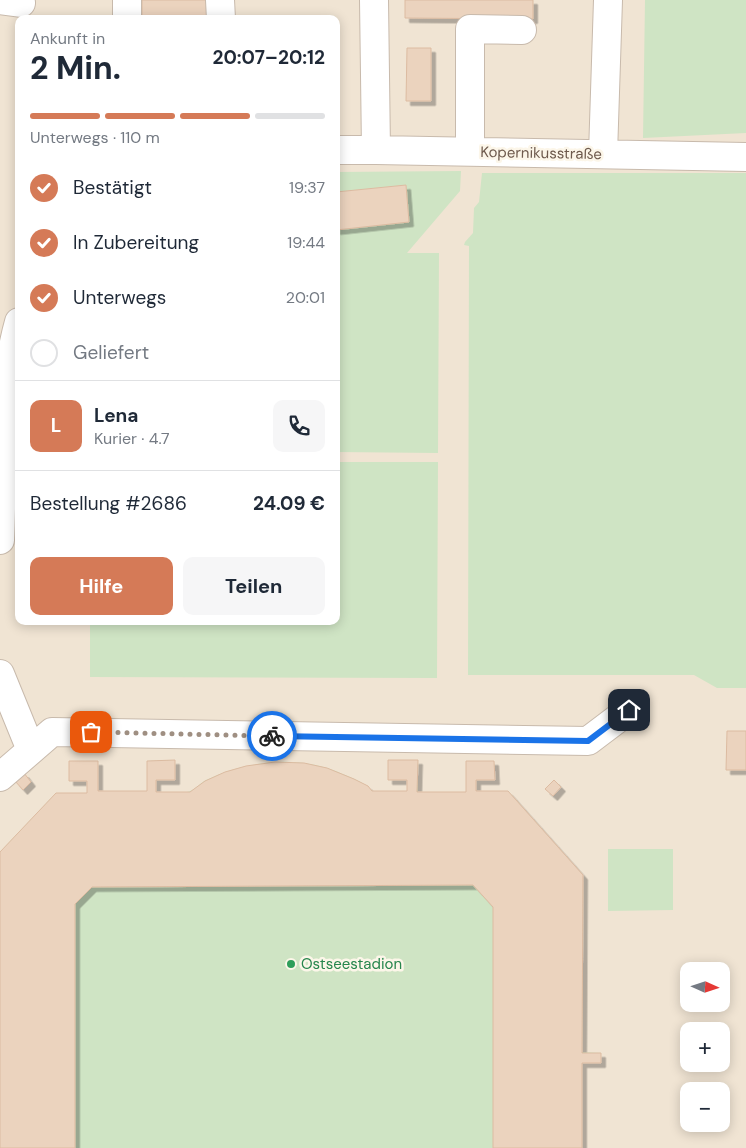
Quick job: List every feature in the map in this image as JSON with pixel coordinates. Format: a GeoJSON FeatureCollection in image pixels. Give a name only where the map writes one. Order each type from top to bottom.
{"type":"FeatureCollection","features":[{"type":"Feature","properties":{"kind":"street"},"geometry":{"type":"LineString","coordinates":[[127,0],[127,15]]}},
{"type":"Feature","properties":{"kind":"street"},"geometry":{"type":"LineString","coordinates":[[220,0],[221,15]]}},
{"type":"Feature","properties":{"kind":"street"},"geometry":{"type":"LineString","coordinates":[[374,0],[376,150]]}},
{"type":"Feature","properties":{"kind":"street"},"geometry":{"type":"LineString","coordinates":[[602,154],[608,0]]}},
{"type":"Feature","properties":{"kind":"street"},"geometry":{"type":"LineString","coordinates":[[470,151],[470,30],[522,30]]}},
{"type":"Feature","properties":{"kind":"street","name":"Kopernikusstraße"},"geometry":{"type":"LineString","coordinates":[[340,150],[746,157]]}},
{"type":"Feature","properties":{"kind":"street"},"geometry":{"type":"LineString","coordinates":[[0,540],[6,382],[15,340]]}},
{"type":"Feature","properties":{"kind":"street"},"geometry":{"type":"LineString","coordinates":[[0,674],[31,750]]}},
{"type":"Feature","properties":{"kind":"street"},"geometry":{"type":"LineString","coordinates":[[0,776],[52,732],[588,741],[629,710]]}},
{"type":"Feature","properties":{"kind":"shaded area"},"geometry":{"type":"Polygon","coordinates":[[[0,0],[746,0],[746,1148],[0,1148],[0,0]]]}},
{"type":"Feature","properties":{"kind":"green space"},"geometry":{"type":"Polygon","coordinates":[[[645,0],[746,0],[746,133],[643,138],[645,0]]]}},
{"type":"Feature","properties":{"kind":"green space"},"geometry":{"type":"Polygon","coordinates":[[[461,171],[460,191],[407,253],[439,253],[438,453],[340,452],[340,230],[409,222],[406,185],[340,192],[340,172],[461,171]]]}},
{"type":"Feature","properties":{"kind":"green space"},"geometry":{"type":"Polygon","coordinates":[[[482,173],[746,173],[746,688],[717,688],[694,675],[468,675],[469,246],[464,245],[473,233],[474,208],[479,202],[482,173]]]}},
{"type":"Feature","properties":{"kind":"green space"},"geometry":{"type":"Polygon","coordinates":[[[15,450],[15,490],[13,489],[15,450]]]}},
{"type":"Feature","properties":{"kind":"green space"},"geometry":{"type":"Polygon","coordinates":[[[340,462],[438,462],[437,678],[90,677],[90,625],[340,625],[340,462]]]}},
{"type":"Feature","properties":{"kind":"green space","name":"Ostseestadion"},"geometry":{"type":"Polygon","coordinates":[[[175,760],[175,780],[156,780],[156,792],[187,792],[206,780],[237,768],[270,762],[304,763],[320,766],[360,782],[372,791],[407,791],[407,780],[418,760],[418,792],[466,792],[466,761],[494,761],[495,780],[476,780],[476,791],[508,791],[583,875],[582,1052],[601,1053],[601,1063],[582,1063],[582,1148],[0,1148],[0,852],[56,793],[87,793],[87,781],[69,781],[69,761],[98,761],[98,791],[147,791],[147,761],[175,760]]]}},
{"type":"Feature","properties":{"kind":"green space"},"geometry":{"type":"Polygon","coordinates":[[[608,849],[673,849],[673,910],[608,911],[608,849]]]}},
{"type":"Feature","properties":{"kind":"building"},"geometry":{"type":"Polygon","coordinates":[[[142,0],[207,0],[207,15],[142,15],[142,0]]]}},
{"type":"Feature","properties":{"kind":"building"},"geometry":{"type":"Polygon","coordinates":[[[405,0],[533,0],[533,19],[405,18],[405,0]]]}},
{"type":"Feature","properties":{"kind":"building"},"geometry":{"type":"Polygon","coordinates":[[[407,48],[431,48],[431,101],[406,101],[407,48]]]}},
{"type":"Feature","properties":{"kind":"building"},"geometry":{"type":"Polygon","coordinates":[[[406,185],[409,222],[340,230],[340,192],[406,185]]]}},
{"type":"Feature","properties":{"kind":"building"},"geometry":{"type":"Polygon","coordinates":[[[727,731],[746,731],[746,770],[726,770],[727,731]]]}},
{"type":"Feature","properties":{"kind":"building"},"geometry":{"type":"Polygon","coordinates":[[[175,760],[175,780],[156,780],[156,792],[190,792],[205,781],[225,772],[246,766],[275,762],[304,763],[327,768],[368,786],[372,791],[407,791],[407,780],[388,780],[388,760],[418,760],[417,792],[466,792],[466,761],[494,761],[495,780],[476,780],[476,791],[508,791],[583,875],[582,1053],[601,1053],[601,1063],[582,1063],[582,1148],[493,1148],[493,907],[473,885],[92,887],[75,904],[75,1148],[0,1148],[0,852],[56,793],[87,793],[87,781],[69,781],[69,761],[98,761],[98,791],[147,791],[147,761],[175,760]]]}},
{"type":"Feature","properties":{"kind":"building"},"geometry":{"type":"Polygon","coordinates":[[[24,773],[31,782],[23,790],[15,781],[24,773]]]}},
{"type":"Feature","properties":{"kind":"building"},"geometry":{"type":"Polygon","coordinates":[[[554,780],[561,787],[553,796],[545,789],[554,780]]]}},
{"type":"Feature","properties":{"kind":"way so far"},"geometry":{"type":"LineString","coordinates":[[91,732],[272,736]]}},
{"type":"Feature","properties":{"kind":"place","name":"Ostseestadion"},"geometry":{"type":"Point","coordinates":[291,964]}},
{"type":"Feature","properties":{"kind":"route"},"geometry":{"type":"LineString","coordinates":[[272,736],[588,741],[629,710]]}}]}
